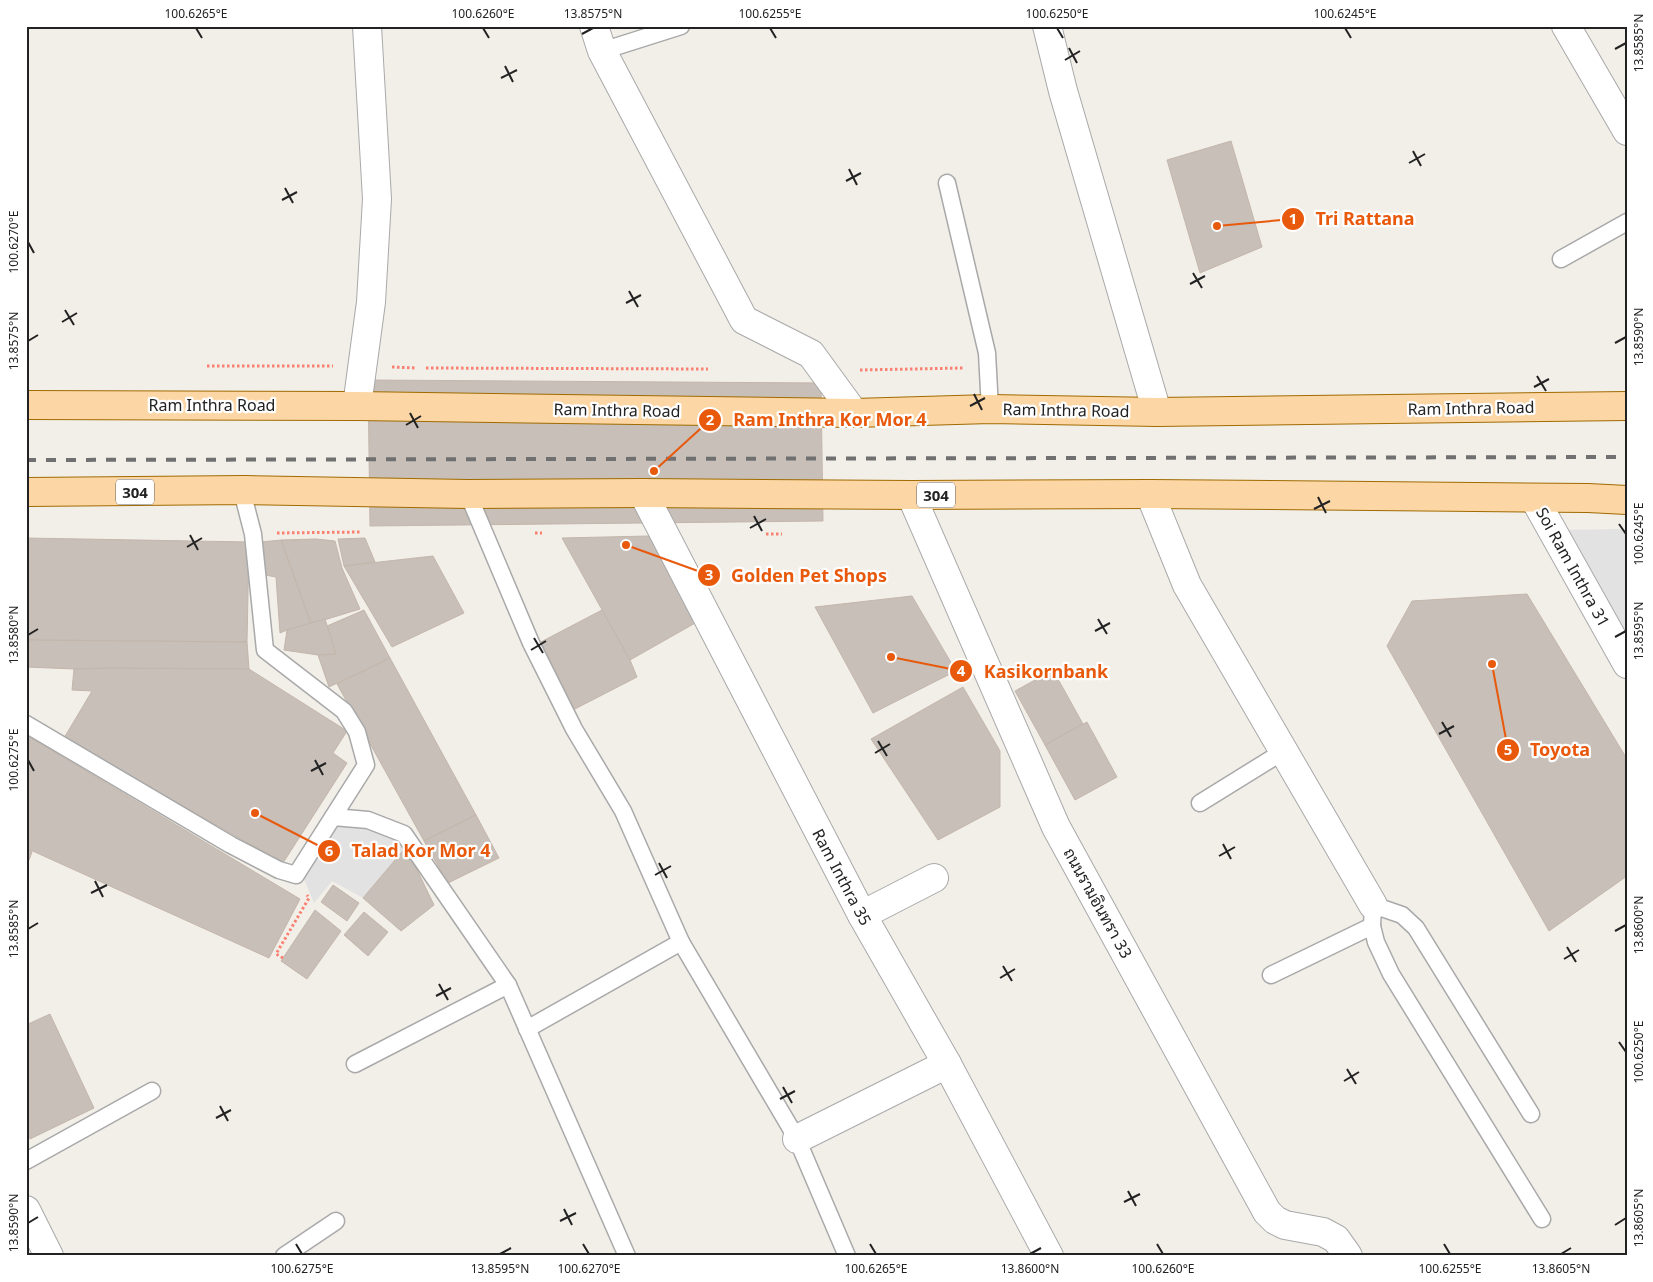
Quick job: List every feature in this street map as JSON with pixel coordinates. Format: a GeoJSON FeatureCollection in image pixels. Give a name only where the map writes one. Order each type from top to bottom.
{"type":"FeatureCollection","features":[{"type":"Feature","properties":{"kind":"main road","name":"Ram Inthra Road"},"geometry":{"type":"LineString","coordinates":[[26,405],[358,406],[854,413],[990,409],[1157,412],[1627,406]]}},
{"type":"Feature","properties":{"kind":"main road","name":"304"},"geometry":{"type":"LineString","coordinates":[[26,492],[245,490],[468,494],[1150,494],[1627,500]]}},
{"type":"Feature","properties":{"kind":"street"},"geometry":{"type":"LineString","coordinates":[[358,406],[371,302],[377,199],[368,26]]}},
{"type":"Feature","properties":{"kind":"street"},"geometry":{"type":"LineString","coordinates":[[1047,26],[1063,91],[1157,412]]}},
{"type":"Feature","properties":{"kind":"street"},"geometry":{"type":"LineString","coordinates":[[1566,26],[1627,130]]}},
{"type":"Feature","properties":{"kind":"street"},"geometry":{"type":"LineString","coordinates":[[598,38],[744,320],[811,354],[854,413]]}},
{"type":"Feature","properties":{"kind":"street","name":"Ram Inthra 35"},"geometry":{"type":"LineString","coordinates":[[643,493],[862,916],[947,1064],[1049,1256]]}},
{"type":"Feature","properties":{"kind":"street"},"geometry":{"type":"LineString","coordinates":[[1150,494],[1187,585],[1284,751],[1372,916]]}},
{"type":"Feature","properties":{"kind":"street","name":"ถนนรามอินทรา 33"},"geometry":{"type":"LineString","coordinates":[[911,495],[1056,828],[1267,1212],[1284,1225],[1323,1232],[1336,1240],[1348,1256]]}},
{"type":"Feature","properties":{"kind":"street","name":"Soi Ram Inthra 31"},"geometry":{"type":"LineString","coordinates":[[1534,498],[1627,664]]}},
{"type":"Feature","properties":{"kind":"street"},"geometry":{"type":"LineString","coordinates":[[862,916],[934,878]]}},
{"type":"Feature","properties":{"kind":"street"},"geometry":{"type":"LineString","coordinates":[[797,1138],[947,1064]]}},
{"type":"Feature","properties":{"kind":"street"},"geometry":{"type":"LineString","coordinates":[[26,1210],[49,1256]]}},
{"type":"Feature","properties":{"kind":"lane"},"geometry":{"type":"LineString","coordinates":[[598,38],[681,26]]}},
{"type":"Feature","properties":{"kind":"lane"},"geometry":{"type":"LineString","coordinates":[[947,183],[975,297],[989,368],[990,409]]}},
{"type":"Feature","properties":{"kind":"lane"},"geometry":{"type":"LineString","coordinates":[[1561,259],[1627,222]]}},
{"type":"Feature","properties":{"kind":"lane"},"geometry":{"type":"LineString","coordinates":[[26,724],[231,845],[279,870],[296,875],[366,765],[357,732],[344,711],[265,650],[253,534],[245,503],[245,490]]}},
{"type":"Feature","properties":{"kind":"lane"},"geometry":{"type":"LineString","coordinates":[[468,494],[531,643],[574,729],[623,811],[681,942],[797,1138],[847,1256]]}},
{"type":"Feature","properties":{"kind":"lane"},"geometry":{"type":"LineString","coordinates":[[1200,803],[1284,751]]}},
{"type":"Feature","properties":{"kind":"lane"},"geometry":{"type":"LineString","coordinates":[[333,817],[368,820],[404,834],[508,985],[627,1256]]}},
{"type":"Feature","properties":{"kind":"lane"},"geometry":{"type":"LineString","coordinates":[[1271,975],[1372,916],[1402,915],[1416,928],[1530,1114]]}},
{"type":"Feature","properties":{"kind":"lane"},"geometry":{"type":"LineString","coordinates":[[1372,916],[1376,942],[1391,974],[1542,1219]]}},
{"type":"Feature","properties":{"kind":"lane"},"geometry":{"type":"LineString","coordinates":[[527,1029],[681,942]]}},
{"type":"Feature","properties":{"kind":"lane"},"geometry":{"type":"LineString","coordinates":[[355,1064],[508,985]]}},
{"type":"Feature","properties":{"kind":"lane"},"geometry":{"type":"LineString","coordinates":[[26,1162],[152,1091]]}},
{"type":"Feature","properties":{"kind":"lane"},"geometry":{"type":"LineString","coordinates":[[284,1256],[336,1221]]}},
{"type":"Feature","properties":{"kind":"path"},"geometry":{"type":"LineString","coordinates":[[206,366],[334,366]]}},
{"type":"Feature","properties":{"kind":"path"},"geometry":{"type":"LineString","coordinates":[[426,368],[708,370]]}},
{"type":"Feature","properties":{"kind":"path"},"geometry":{"type":"LineString","coordinates":[[852,370],[989,368]]}},
{"type":"Feature","properties":{"kind":"path"},"geometry":{"type":"LineString","coordinates":[[253,534],[361,532]]}},
{"type":"Feature","properties":{"kind":"path"},"geometry":{"type":"LineString","coordinates":[[535,533],[542,533]]}},
{"type":"Feature","properties":{"kind":"path"},"geometry":{"type":"LineString","coordinates":[[766,534],[782,534]]}},
{"type":"Feature","properties":{"kind":"path"},"geometry":{"type":"LineString","coordinates":[[283,958],[276,954],[309,898],[296,875]]}},
{"type":"Feature","properties":{"kind":"shaded area"},"geometry":{"type":"Polygon","coordinates":[[[1627,529],[1627,651],[1554,530],[1627,529]]]}},
{"type":"Feature","properties":{"kind":"shaded area"},"geometry":{"type":"Polygon","coordinates":[[[334,818],[368,822],[406,847],[363,898],[332,881],[314,903],[305,881],[264,865],[296,876],[334,818]]]}},
{"type":"Feature","properties":{"kind":"building"},"geometry":{"type":"Polygon","coordinates":[[[1231,141],[1262,247],[1200,273],[1167,160],[1231,141]]]}},
{"type":"Feature","properties":{"kind":"building"},"geometry":{"type":"Polygon","coordinates":[[[368,380],[821,383],[823,521],[370,526],[368,380]]]}},
{"type":"Feature","properties":{"kind":"building"},"geometry":{"type":"Polygon","coordinates":[[[649,536],[697,622],[630,660],[562,538],[649,536]]]}},
{"type":"Feature","properties":{"kind":"building"},"geometry":{"type":"Polygon","coordinates":[[[26,538],[249,542],[247,642],[26,640],[26,538]]]}},
{"type":"Feature","properties":{"kind":"building"},"geometry":{"type":"Polygon","coordinates":[[[365,538],[375,562],[344,566],[338,539],[365,538]]]}},
{"type":"Feature","properties":{"kind":"building"},"geometry":{"type":"Polygon","coordinates":[[[316,539],[335,541],[342,568],[360,609],[311,624],[281,540],[316,539]]]}},
{"type":"Feature","properties":{"kind":"building"},"geometry":{"type":"Polygon","coordinates":[[[281,540],[311,624],[280,633],[276,577],[265,575],[261,542],[281,540]]]}},
{"type":"Feature","properties":{"kind":"building"},"geometry":{"type":"Polygon","coordinates":[[[433,556],[464,613],[392,647],[344,566],[433,556]]]}},
{"type":"Feature","properties":{"kind":"building"},"geometry":{"type":"Polygon","coordinates":[[[1527,594],[1627,759],[1627,876],[1549,931],[1387,646],[1412,601],[1527,594]]]}},
{"type":"Feature","properties":{"kind":"building"},"geometry":{"type":"Polygon","coordinates":[[[912,596],[956,671],[873,713],[815,607],[912,596]]]}},
{"type":"Feature","properties":{"kind":"building"},"geometry":{"type":"Polygon","coordinates":[[[364,610],[390,658],[329,687],[318,655],[336,654],[327,626],[364,610]]]}},
{"type":"Feature","properties":{"kind":"building"},"geometry":{"type":"Polygon","coordinates":[[[602,610],[630,660],[637,677],[571,711],[537,644],[602,610]]]}},
{"type":"Feature","properties":{"kind":"building"},"geometry":{"type":"Polygon","coordinates":[[[325,619],[336,654],[318,655],[284,650],[287,630],[325,619]]]}},
{"type":"Feature","properties":{"kind":"building"},"geometry":{"type":"Polygon","coordinates":[[[26,640],[247,642],[249,669],[74,669],[26,667],[26,640]]]}},
{"type":"Feature","properties":{"kind":"building"},"geometry":{"type":"Polygon","coordinates":[[[390,658],[476,815],[424,841],[337,684],[390,658]]]}},
{"type":"Feature","properties":{"kind":"building"},"geometry":{"type":"Polygon","coordinates":[[[74,669],[249,669],[347,731],[333,753],[347,763],[283,863],[64,738],[92,691],[72,690],[74,669]]]}},
{"type":"Feature","properties":{"kind":"building"},"geometry":{"type":"Polygon","coordinates":[[[1053,670],[1083,724],[1045,745],[1015,691],[1053,670]]]}},
{"type":"Feature","properties":{"kind":"building"},"geometry":{"type":"Polygon","coordinates":[[[963,687],[1000,751],[1000,807],[938,840],[871,739],[963,687]]]}},
{"type":"Feature","properties":{"kind":"building"},"geometry":{"type":"Polygon","coordinates":[[[1087,722],[1117,777],[1075,800],[1045,745],[1087,722]]]}},
{"type":"Feature","properties":{"kind":"building"},"geometry":{"type":"Polygon","coordinates":[[[26,735],[300,899],[269,958],[26,848],[26,735]]]}},
{"type":"Feature","properties":{"kind":"building"},"geometry":{"type":"Polygon","coordinates":[[[476,815],[499,858],[448,883],[424,841],[476,815]]]}},
{"type":"Feature","properties":{"kind":"building"},"geometry":{"type":"Polygon","coordinates":[[[406,847],[434,905],[401,931],[363,898],[406,847]]]}},
{"type":"Feature","properties":{"kind":"building"},"geometry":{"type":"Polygon","coordinates":[[[26,848],[32,852],[26,868],[26,848]]]}},
{"type":"Feature","properties":{"kind":"building"},"geometry":{"type":"Polygon","coordinates":[[[333,885],[359,903],[347,921],[321,902],[333,885]]]}},
{"type":"Feature","properties":{"kind":"building"},"geometry":{"type":"Polygon","coordinates":[[[315,910],[341,931],[307,979],[281,961],[315,910]]]}},
{"type":"Feature","properties":{"kind":"building"},"geometry":{"type":"Polygon","coordinates":[[[364,912],[388,932],[368,956],[344,935],[364,912]]]}},
{"type":"Feature","properties":{"kind":"building"},"geometry":{"type":"Polygon","coordinates":[[[50,1014],[94,1108],[30,1139],[26,1131],[26,1025],[50,1014]]]}},
{"type":"Feature","properties":{"kind":"railway"},"geometry":{"type":"LineString","coordinates":[[26,460],[1627,457]]}},
{"type":"Feature","properties":{"kind":"place","name":"Tri Rattana"},"geometry":{"type":"Point","coordinates":[1217,226]}},
{"type":"Feature","properties":{"kind":"place","name":"Ram Inthra Kor Mor 4"},"geometry":{"type":"Point","coordinates":[654,471]}},
{"type":"Feature","properties":{"kind":"place","name":"Golden Pet Shops"},"geometry":{"type":"Point","coordinates":[626,545]}},
{"type":"Feature","properties":{"kind":"place","name":"Kasikornbank"},"geometry":{"type":"Point","coordinates":[891,657]}},
{"type":"Feature","properties":{"kind":"place","name":"Toyota"},"geometry":{"type":"Point","coordinates":[1492,664]}},
{"type":"Feature","properties":{"kind":"place","name":"Talad Kor Mor 4"},"geometry":{"type":"Point","coordinates":[255,813]}}]}
